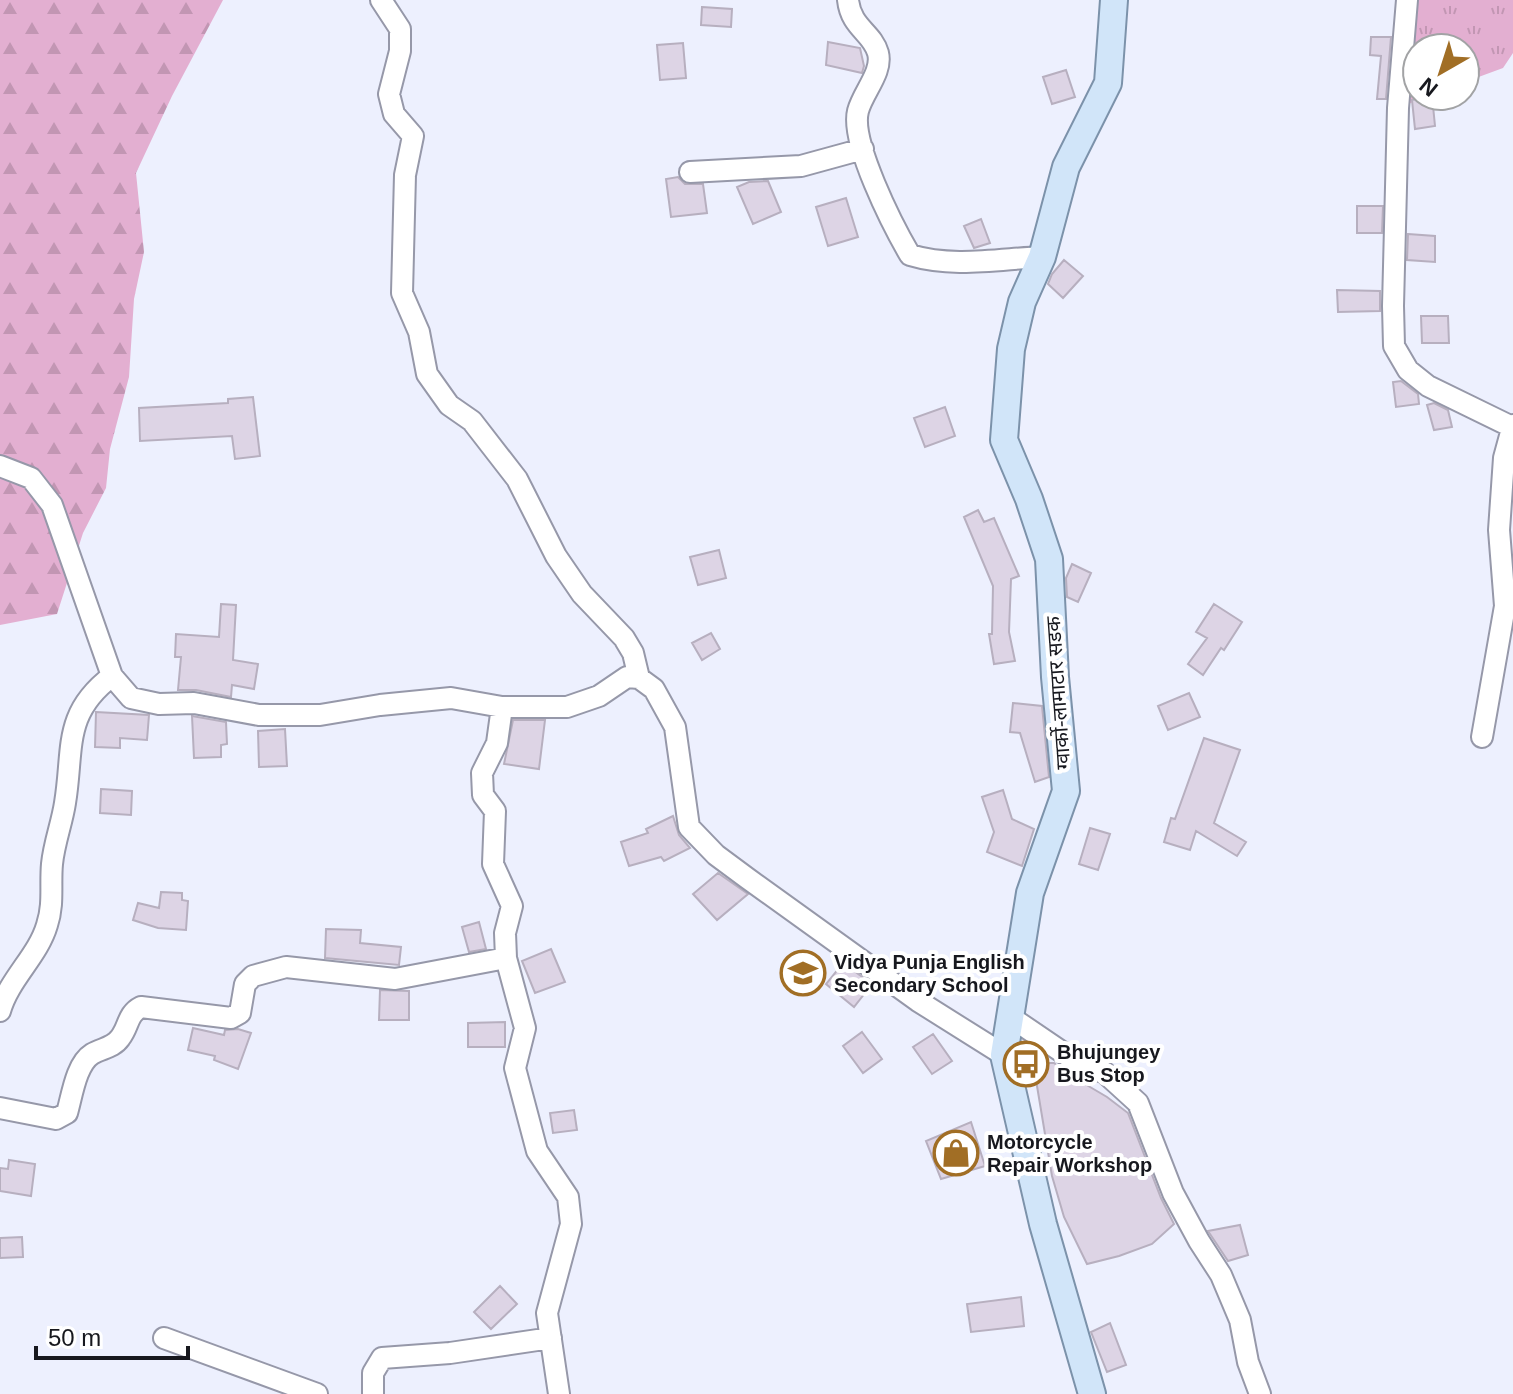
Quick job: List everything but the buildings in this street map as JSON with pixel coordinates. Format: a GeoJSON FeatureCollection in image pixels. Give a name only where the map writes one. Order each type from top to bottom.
{"type":"FeatureCollection","features":[{"type":"Feature","properties":{"kind":"main road","name":"ग्वार्को-लामाटार सडक"},"geometry":{"type":"LineString","coordinates":[[1092,1394],[1043,1224],[1004,1055],[1030,893],[1066,791],[1055,677],[1049,559],[1029,499],[1004,440],[1011,349],[1022,302],[1042,257],[1066,167],[1108,83],[1114,0]]}},
{"type":"Feature","properties":{"kind":"street"},"geometry":{"type":"LineString","coordinates":[[381,0],[400,29],[400,51],[389,94],[394,114],[413,136],[405,175],[402,293],[419,332],[427,374],[449,405],[472,421],[517,479],[556,556],[582,594],[624,638],[633,653],[639,678]]}},
{"type":"Feature","properties":{"kind":"street"},"geometry":{"type":"LineString","coordinates":[[848,0],[850,15],[878,52],[879,66],[857,113],[857,131],[869,172],[910,255],[951,263],[1042,257]]}},
{"type":"Feature","properties":{"kind":"street"},"geometry":{"type":"LineString","coordinates":[[1407,0],[1398,108],[1394,346],[1408,370],[1428,386],[1513,426],[1504,458],[1499,530],[1505,606],[1482,737]]}},
{"type":"Feature","properties":{"kind":"street"},"geometry":{"type":"LineString","coordinates":[[690,172],[801,166],[863,149]]}},
{"type":"Feature","properties":{"kind":"street"},"geometry":{"type":"LineString","coordinates":[[0,466],[31,478],[52,505],[112,676],[131,698],[159,704],[194,703],[259,715],[320,715],[451,698],[502,707],[567,707],[599,696],[627,677],[639,678],[654,689],[675,727],[689,827],[716,855],[918,1001],[1004,1055]]}},
{"type":"Feature","properties":{"kind":"street"},"geometry":{"type":"LineString","coordinates":[[0,1011],[4,995],[21,973],[47,927],[52,904],[52,865],[65,802],[71,733],[81,708],[99,685],[112,676]]}},
{"type":"Feature","properties":{"kind":"street"},"geometry":{"type":"LineString","coordinates":[[502,707],[497,743],[482,773],[483,795],[495,811],[493,864],[512,906],[505,933],[506,958],[525,1028],[515,1068],[537,1151],[568,1197],[571,1224],[547,1313],[559,1394]]}},
{"type":"Feature","properties":{"kind":"street"},"geometry":{"type":"LineString","coordinates":[[0,1108],[56,1119],[67,1113],[81,1067],[91,1055],[107,1049],[120,1038],[132,1012],[141,1007],[231,1018],[240,1013],[245,984],[253,976],[286,967],[395,979],[506,958]]}},
{"type":"Feature","properties":{"kind":"street"},"geometry":{"type":"LineString","coordinates":[[1009,1016],[1084,1067],[1104,1072],[1138,1103],[1173,1193],[1226,1286],[1240,1320],[1248,1362],[1260,1394]]}},
{"type":"Feature","properties":{"kind":"street"},"geometry":{"type":"LineString","coordinates":[[164,1338],[317,1394]]}},
{"type":"Feature","properties":{"kind":"street"},"geometry":{"type":"LineString","coordinates":[[373,1394],[373,1373],[382,1358],[450,1353],[551,1338]]}},
{"type":"Feature","properties":{"kind":"green space"},"geometry":{"type":"Polygon","coordinates":[[[0,0],[223,0],[172,96],[136,173],[144,252],[134,299],[129,377],[110,449],[106,488],[83,533],[57,614],[0,625],[0,0]]]}},
{"type":"Feature","properties":{"kind":"green space"},"geometry":{"type":"Polygon","coordinates":[[[1417,0],[1513,0],[1513,53],[1503,68],[1481,76],[1481,32],[1411,32],[1417,0]]]}},
{"type":"Feature","properties":{"kind":"place","name":"Vidya Punja English Secondary School"},"geometry":{"type":"Point","coordinates":[803,973]}},
{"type":"Feature","properties":{"kind":"place","name":"Bhujungey Bus Stop"},"geometry":{"type":"Point","coordinates":[1026,1064]}},
{"type":"Feature","properties":{"kind":"place","name":"Motorcycle Repair Workshop"},"geometry":{"type":"Point","coordinates":[956,1153]}}]}
